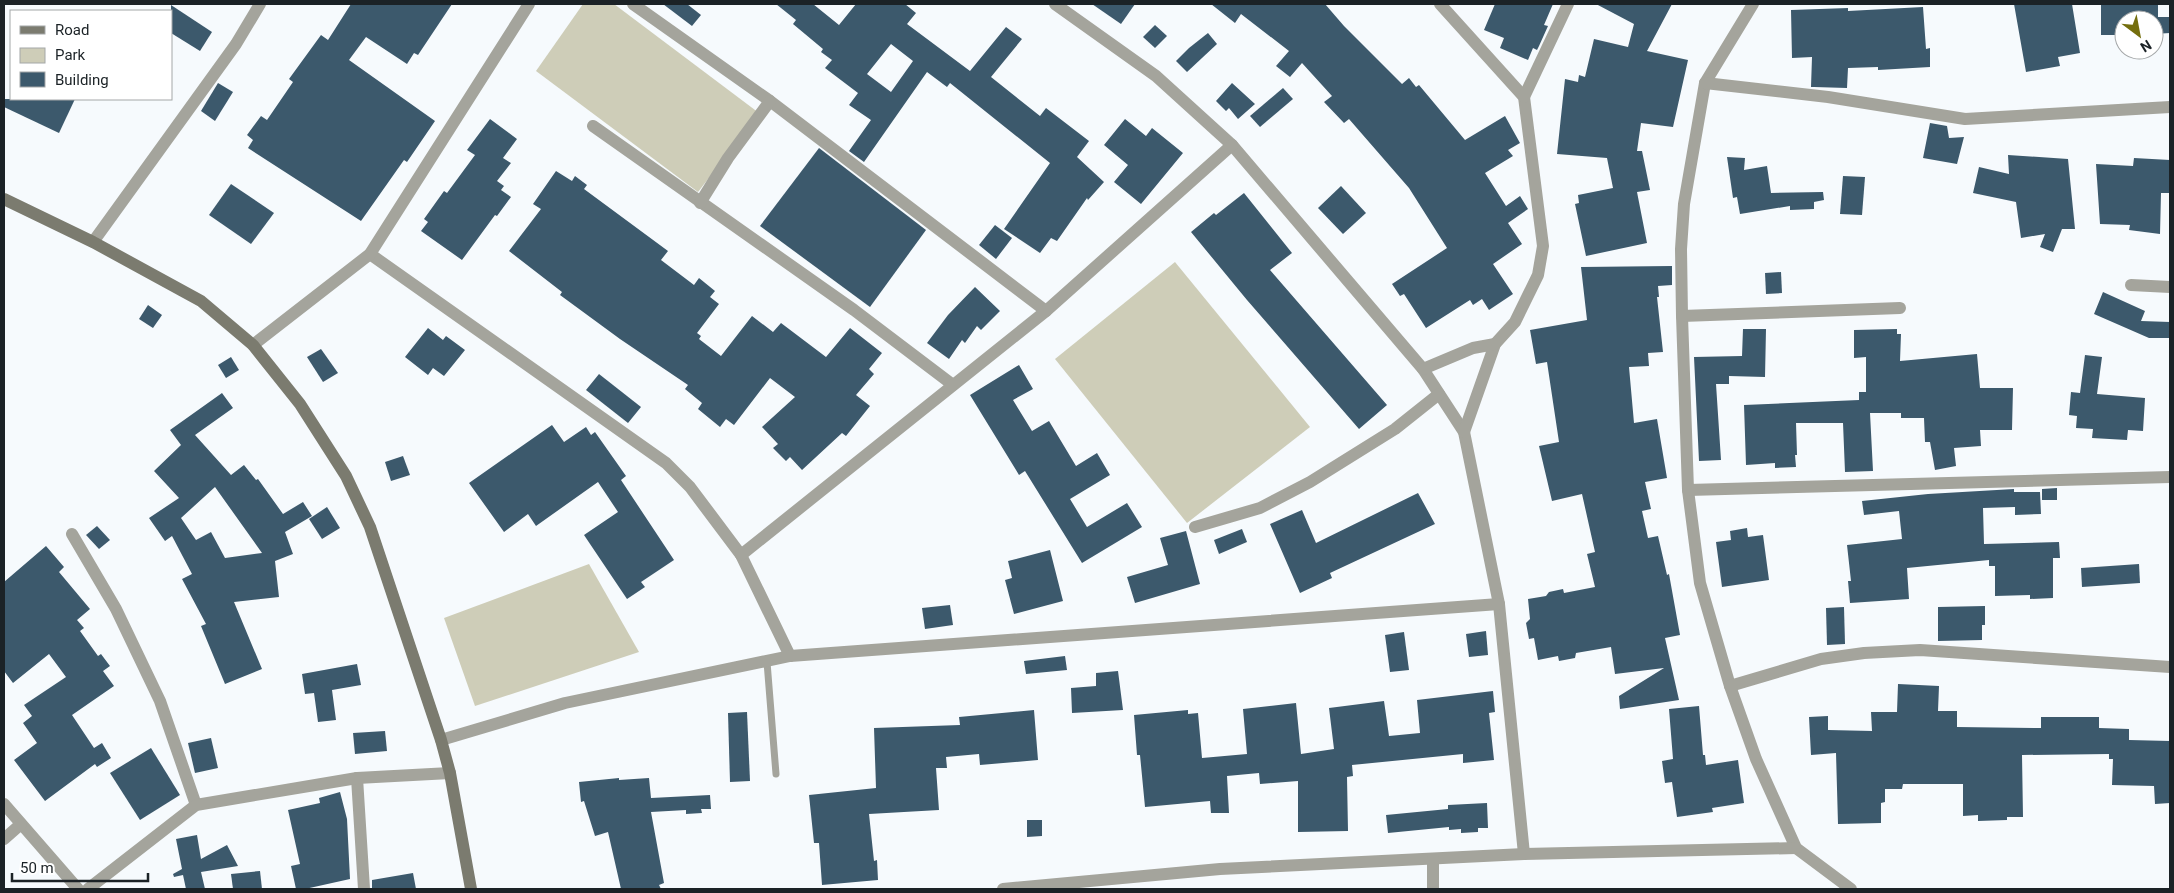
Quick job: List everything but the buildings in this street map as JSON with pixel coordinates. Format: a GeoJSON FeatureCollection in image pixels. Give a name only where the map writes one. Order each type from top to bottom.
{"type":"FeatureCollection","features":[{"type":"Feature","properties":{"kind":"street"},"geometry":{"type":"LineString","coordinates":[[93,242],[236,44],[260,4]]}},
{"type":"Feature","properties":{"kind":"street"},"geometry":{"type":"LineString","coordinates":[[253,345],[370,254],[529,4]]}},
{"type":"Feature","properties":{"kind":"street"},"geometry":{"type":"LineString","coordinates":[[633,4],[770,101],[1046,311]]}},
{"type":"Feature","properties":{"kind":"street"},"geometry":{"type":"LineString","coordinates":[[1055,4],[1156,76],[1232,145],[1423,369],[1464,432],[1499,604],[1524,854]]}},
{"type":"Feature","properties":{"kind":"street"},"geometry":{"type":"LineString","coordinates":[[1440,4],[1524,97]]}},
{"type":"Feature","properties":{"kind":"street"},"geometry":{"type":"LineString","coordinates":[[1464,432],[1495,344],[1516,322],[1538,275],[1543,246],[1524,97],[1568,4]]}},
{"type":"Feature","properties":{"kind":"street"},"geometry":{"type":"LineString","coordinates":[[1753,4],[1705,83],[1684,204],[1681,249],[1688,490],[1700,583],[1730,686],[1756,759],[1796,848],[1851,889]]}},
{"type":"Feature","properties":{"kind":"street"},"geometry":{"type":"LineString","coordinates":[[1705,83],[1828,97],[1965,119],[2170,107]]}},
{"type":"Feature","properties":{"kind":"street"},"geometry":{"type":"LineString","coordinates":[[700,203],[728,158],[770,101]]}},
{"type":"Feature","properties":{"kind":"street"},"geometry":{"type":"LineString","coordinates":[[594,126],[700,203],[854,310],[953,384]]}},
{"type":"Feature","properties":{"kind":"street"},"geometry":{"type":"LineString","coordinates":[[741,555],[1046,311],[1232,145]]}},
{"type":"Feature","properties":{"kind":"street"},"geometry":{"type":"LineString","coordinates":[[4,199],[93,242],[201,301],[253,345],[300,404],[346,476],[366,518],[441,740],[450,773],[471,889]]}},
{"type":"Feature","properties":{"kind":"street"},"geometry":{"type":"LineString","coordinates":[[370,254],[666,463],[690,488],[741,555],[790,656]]}},
{"type":"Feature","properties":{"kind":"street"},"geometry":{"type":"LineString","coordinates":[[2131,285],[2170,287]]}},
{"type":"Feature","properties":{"kind":"street"},"geometry":{"type":"LineString","coordinates":[[1682,316],[1900,308]]}},
{"type":"Feature","properties":{"kind":"street"},"geometry":{"type":"LineString","coordinates":[[1423,369],[1473,348],[1495,344]]}},
{"type":"Feature","properties":{"kind":"street"},"geometry":{"type":"LineString","coordinates":[[1195,527],[1260,508],[1310,482],[1395,429],[1439,394]]}},
{"type":"Feature","properties":{"kind":"street"},"geometry":{"type":"LineString","coordinates":[[1688,490],[2170,476]]}},
{"type":"Feature","properties":{"kind":"street"},"geometry":{"type":"LineString","coordinates":[[72,534],[116,609],[160,701],[196,805]]}},
{"type":"Feature","properties":{"kind":"street"},"geometry":{"type":"LineString","coordinates":[[441,740],[565,703],[790,656],[1499,604]]}},
{"type":"Feature","properties":{"kind":"street"},"geometry":{"type":"LineString","coordinates":[[1730,686],[1822,658],[1864,653],[1920,650],[2170,667]]}},
{"type":"Feature","properties":{"kind":"street"},"geometry":{"type":"LineString","coordinates":[[88,889],[196,805],[357,778],[450,773]]}},
{"type":"Feature","properties":{"kind":"street"},"geometry":{"type":"LineString","coordinates":[[357,778],[364,889]]}},
{"type":"Feature","properties":{"kind":"street"},"geometry":{"type":"LineString","coordinates":[[4,804],[78,889]]}},
{"type":"Feature","properties":{"kind":"street"},"geometry":{"type":"LineString","coordinates":[[4,839],[21,824]]}},
{"type":"Feature","properties":{"kind":"street"},"geometry":{"type":"LineString","coordinates":[[1003,889],[1220,869],[1524,854],[1796,848]]}},
{"type":"Feature","properties":{"kind":"street"},"geometry":{"type":"LineString","coordinates":[[1433,859],[1433,889]]}},
{"type":"Feature","properties":{"kind":"lane"},"geometry":{"type":"LineString","coordinates":[[767,662],[776,774]]}},
{"type":"Feature","properties":{"kind":"green space"},"geometry":{"type":"Polygon","coordinates":[[[583,4],[614,4],[759,113],[698,192],[536,71],[583,4]]]}},
{"type":"Feature","properties":{"kind":"green space"},"geometry":{"type":"Polygon","coordinates":[[[1175,262],[1310,427],[1187,523],[1055,359],[1175,262]]]}},
{"type":"Feature","properties":{"kind":"green space"},"geometry":{"type":"Polygon","coordinates":[[[589,564],[639,652],[475,706],[444,618],[589,564]]]}}]}
